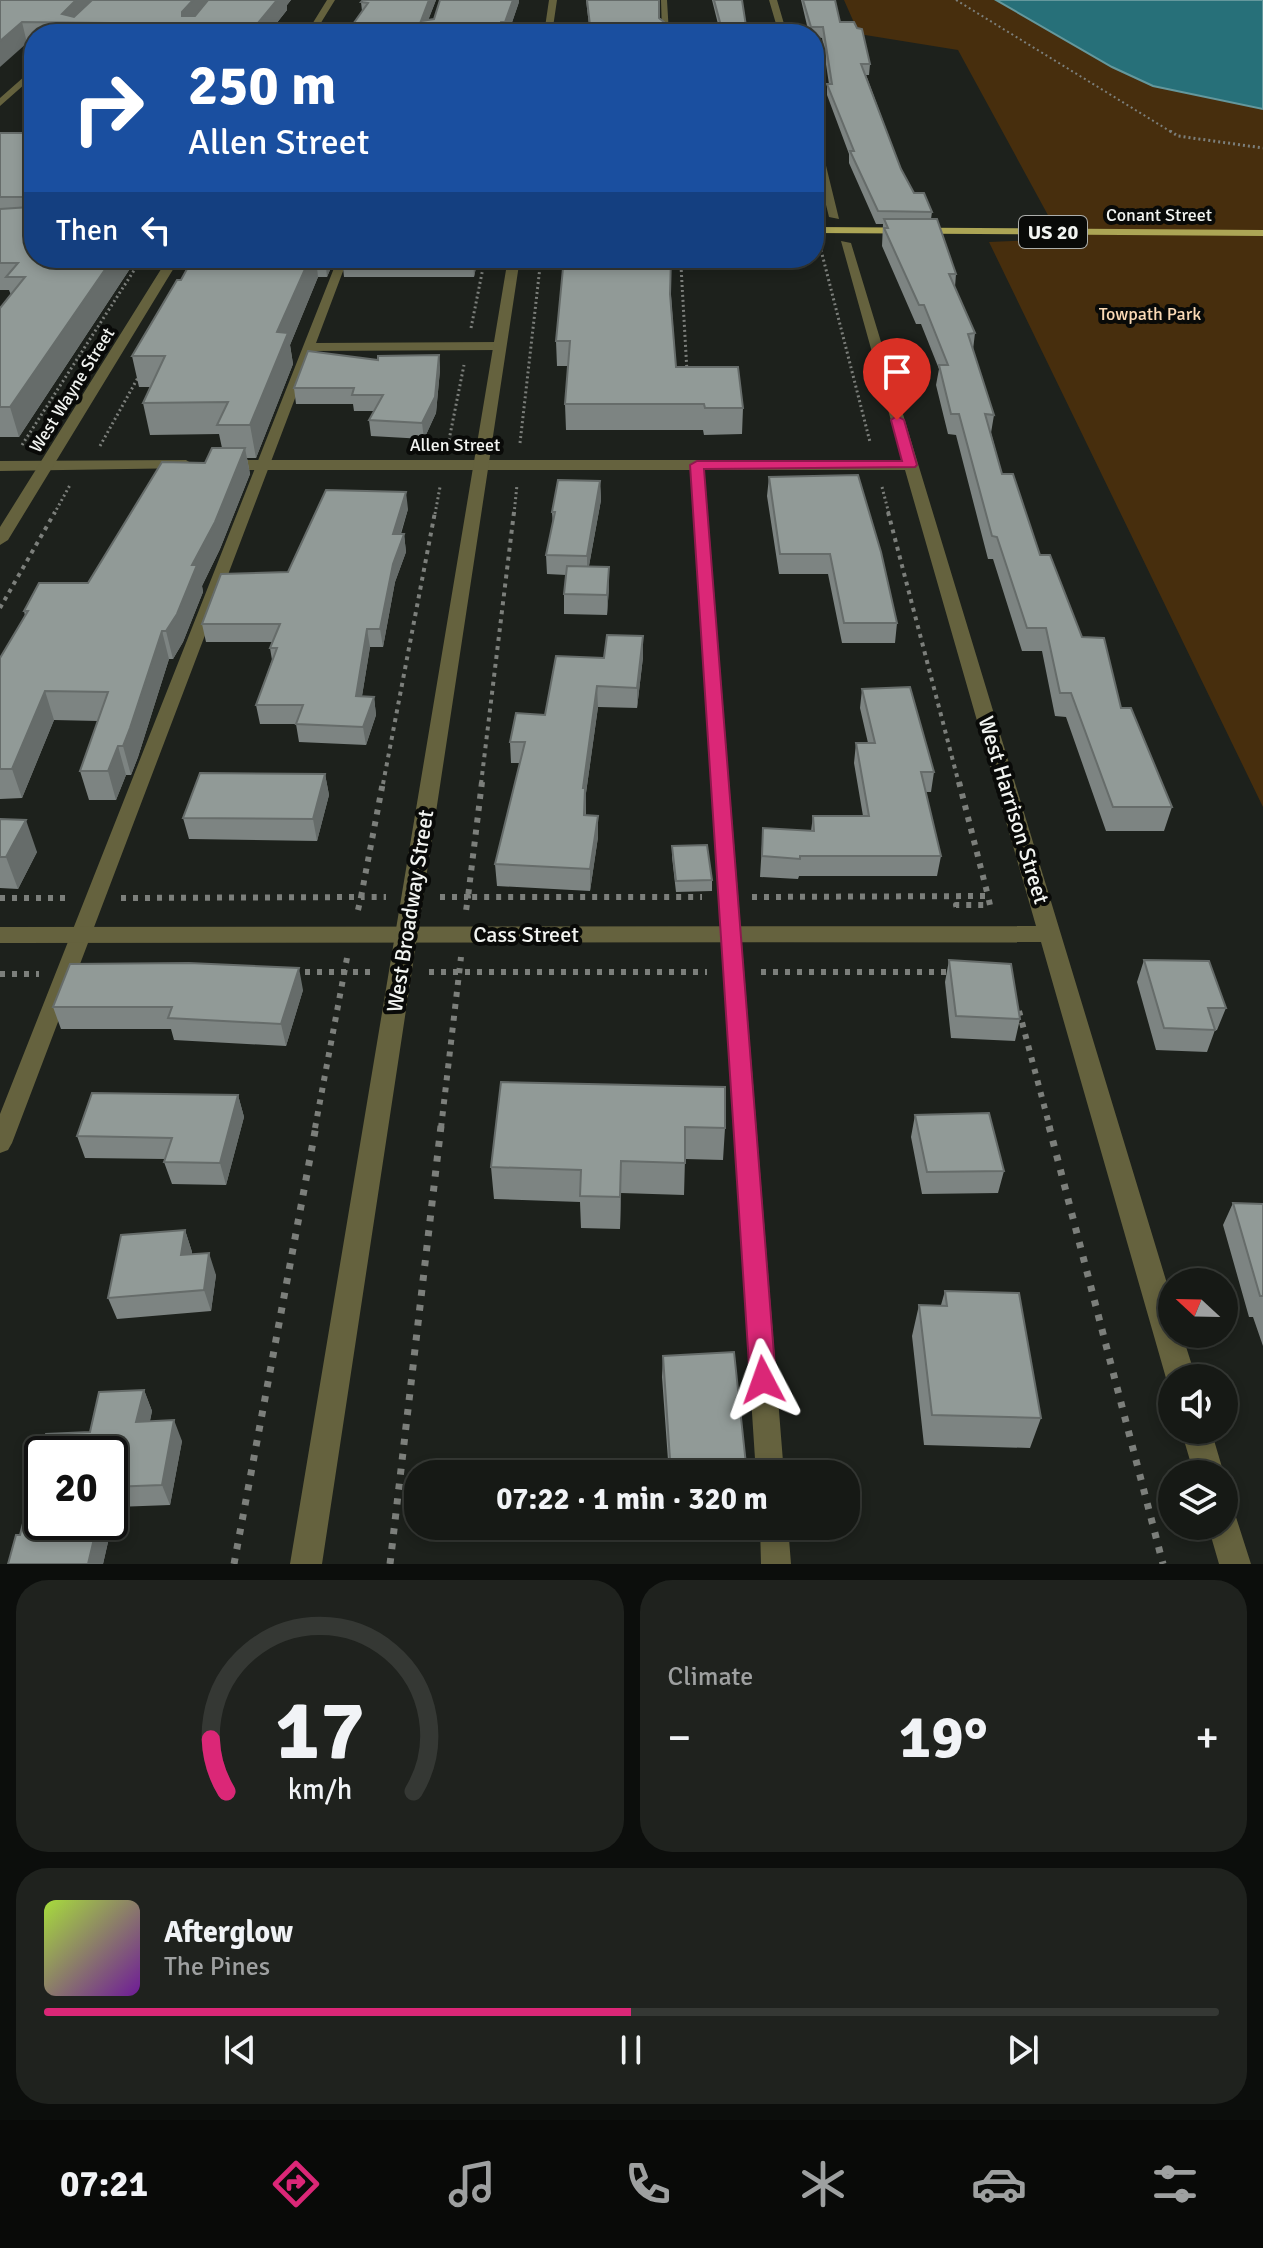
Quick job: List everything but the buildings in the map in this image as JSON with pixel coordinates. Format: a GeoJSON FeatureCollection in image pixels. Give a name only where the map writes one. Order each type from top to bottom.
{"type":"FeatureCollection","features":[{"type":"Feature","properties":{"kind":"main road","name":"Conant Street"},"geometry":{"type":"LineString","coordinates":[[824,236],[1263,233]]}},
{"type":"Feature","properties":{"kind":"street"},"geometry":{"type":"LineString","coordinates":[[316,24],[331,0]]}},
{"type":"Feature","properties":{"kind":"street"},"geometry":{"type":"LineString","coordinates":[[549,24],[553,0]]}},
{"type":"Feature","properties":{"kind":"street"},"geometry":{"type":"LineString","coordinates":[[773,0],[780,24]]}},
{"type":"Feature","properties":{"kind":"street"},"geometry":{"type":"LineString","coordinates":[[0,103],[24,80]]}},
{"type":"Feature","properties":{"kind":"street"},"geometry":{"type":"LineString","coordinates":[[0,87],[24,87]]}},
{"type":"Feature","properties":{"kind":"street"},"geometry":{"type":"LineString","coordinates":[[824,178],[835,217]]}},
{"type":"Feature","properties":{"kind":"street","name":"West Harrison Street"},"geometry":{"type":"LineString","coordinates":[[845,243],[1177,1364]]}},
{"type":"Feature","properties":{"kind":"street","name":"West Wayne Street"},"geometry":{"type":"LineString","coordinates":[[0,540],[168,268]]}},
{"type":"Feature","properties":{"kind":"street","name":"West Broadway Street"},"geometry":{"type":"LineString","coordinates":[[306,1564],[512,268]]}},
{"type":"Feature","properties":{"kind":"street","name":"Allen Street"},"geometry":{"type":"LineString","coordinates":[[4,466],[910,465]]}},
{"type":"Feature","properties":{"kind":"street","name":"Cass Street"},"geometry":{"type":"LineString","coordinates":[[0,935],[1051,934]]}},
{"type":"Feature","properties":{"kind":"street"},"geometry":{"type":"LineString","coordinates":[[1228,1540],[1235,1564]]}},
{"type":"Feature","properties":{"kind":"lane"},"geometry":{"type":"LineString","coordinates":[[664,0],[665,24]]}},
{"type":"Feature","properties":{"kind":"lane"},"geometry":{"type":"LineString","coordinates":[[0,1143],[339,268]]}},
{"type":"Feature","properties":{"kind":"lane"},"geometry":{"type":"LineString","coordinates":[[309,347],[499,346]]}},
{"type":"Feature","properties":{"kind":"lane"},"geometry":{"type":"LineString","coordinates":[[697,465],[769,1460]]}},
{"type":"Feature","properties":{"kind":"lane"},"geometry":{"type":"LineString","coordinates":[[775,1540],[776,1564]]}},
{"type":"Feature","properties":{"kind":"path"},"geometry":{"type":"LineString","coordinates":[[956,0],[1178,136],[1263,148]]}},
{"type":"Feature","properties":{"kind":"path"},"geometry":{"type":"LineString","coordinates":[[824,267],[990,905],[956,905],[958,912],[991,912]]}},
{"type":"Feature","properties":{"kind":"path"},"geometry":{"type":"LineString","coordinates":[[4,466],[136,268]]}},
{"type":"Feature","properties":{"kind":"path"},"geometry":{"type":"LineString","coordinates":[[0,898],[361,897],[483,268]]}},
{"type":"Feature","properties":{"kind":"path"},"geometry":{"type":"LineString","coordinates":[[520,446],[540,268]]}},
{"type":"Feature","properties":{"kind":"path"},"geometry":{"type":"LineString","coordinates":[[681,268],[688,386]]}},
{"type":"Feature","properties":{"kind":"path"},"geometry":{"type":"LineString","coordinates":[[82,329],[130,330]]}},
{"type":"Feature","properties":{"kind":"path"},"geometry":{"type":"LineString","coordinates":[[0,608],[75,477],[94,455],[143,368]]}},
{"type":"Feature","properties":{"kind":"path"},"geometry":{"type":"LineString","coordinates":[[517,484],[468,897],[988,896]]}},
{"type":"Feature","properties":{"kind":"path"},"geometry":{"type":"LineString","coordinates":[[282,972],[963,972]]}},
{"type":"Feature","properties":{"kind":"path"},"geometry":{"type":"LineString","coordinates":[[234,1564],[344,972]]}},
{"type":"Feature","properties":{"kind":"path"},"geometry":{"type":"LineString","coordinates":[[390,1564],[459,972]]}},
{"type":"Feature","properties":{"kind":"path"},"geometry":{"type":"LineString","coordinates":[[0,974],[65,973]]}},
{"type":"Feature","properties":{"kind":"path"},"geometry":{"type":"LineString","coordinates":[[1016,1002],[1163,1564]]}},
{"type":"Feature","properties":{"kind":"green space","name":"Towpath Park"},"geometry":{"type":"Polygon","coordinates":[[[844,0],[995,0],[1112,67],[1153,86],[1263,109],[1263,807],[989,242],[1061,239],[958,50],[859,34],[844,0]]]}},
{"type":"Feature","properties":{"kind":"water"},"geometry":{"type":"Polygon","coordinates":[[[996,0],[1263,0],[1263,109],[1153,86],[1112,67],[996,0]]]}},
{"type":"Feature","properties":{"kind":"route"},"geometry":{"type":"LineString","coordinates":[[763,1380],[697,465],[910,465],[897,420]]}}]}
